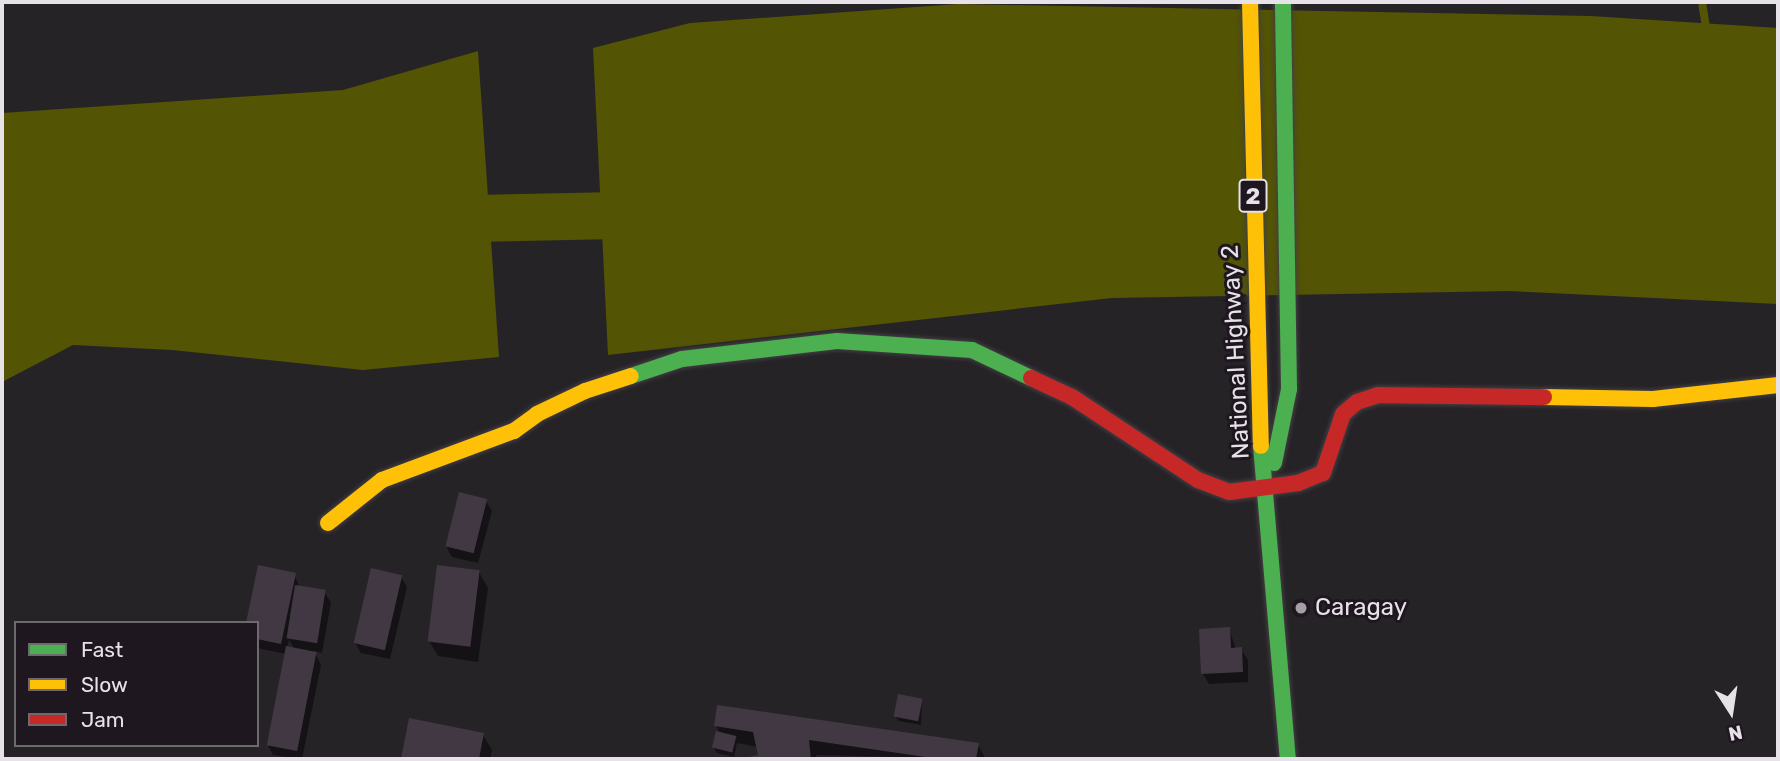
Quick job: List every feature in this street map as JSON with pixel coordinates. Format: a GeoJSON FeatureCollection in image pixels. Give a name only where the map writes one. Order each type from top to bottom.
{"type":"FeatureCollection","features":[{"type":"Feature","properties":{"kind":"main road","name":"National Highway 2"},"geometry":{"type":"LineString","coordinates":[[1250,2],[1256,390],[1267,489],[1288,759]]}},
{"type":"Feature","properties":{"kind":"main road","name":"National Highway 2"},"geometry":{"type":"LineString","coordinates":[[1267,489],[1290,389],[1283,2]]}},
{"type":"Feature","properties":{"kind":"main road"},"geometry":{"type":"LineString","coordinates":[[328,523],[382,480],[433,458],[514,431],[537,414],[584,391],[682,359],[837,341],[972,350],[1072,397],[1215,489],[1246,493],[1323,473],[1343,414],[1357,402],[1378,395],[1653,399],[1778,385]]}},
{"type":"Feature","properties":{"kind":"shaded area"},"geometry":{"type":"Polygon","coordinates":[[[958,4],[1591,16],[1778,28],[1778,304],[1509,291],[1112,298],[608,355],[593,48],[690,23],[958,4]]]}},
{"type":"Feature","properties":{"kind":"shaded area"},"geometry":{"type":"Polygon","coordinates":[[[478,51],[499,357],[363,370],[172,350],[73,345],[2,382],[2,113],[343,90],[478,51]]]}},
{"type":"Feature","properties":{"kind":"building"},"geometry":{"type":"Polygon","coordinates":[[[459,492],[487,499],[474,553],[445,546],[459,492]]]}},
{"type":"Feature","properties":{"kind":"building"},"geometry":{"type":"Polygon","coordinates":[[[258,565],[296,573],[281,644],[259,639],[259,621],[246,621],[258,565]]]}},
{"type":"Feature","properties":{"kind":"building"},"geometry":{"type":"Polygon","coordinates":[[[437,565],[480,570],[470,647],[428,641],[437,565]]]}},
{"type":"Feature","properties":{"kind":"building"},"geometry":{"type":"Polygon","coordinates":[[[371,568],[402,575],[385,650],[354,643],[371,568]]]}},
{"type":"Feature","properties":{"kind":"building"},"geometry":{"type":"Polygon","coordinates":[[[295,585],[326,590],[317,643],[287,638],[295,585]]]}},
{"type":"Feature","properties":{"kind":"building"},"geometry":{"type":"Polygon","coordinates":[[[1230,627],[1231,648],[1242,647],[1243,672],[1201,674],[1199,629],[1230,627]]]}},
{"type":"Feature","properties":{"kind":"building"},"geometry":{"type":"Polygon","coordinates":[[[286,646],[316,652],[297,751],[267,745],[286,646]]]}},
{"type":"Feature","properties":{"kind":"building"},"geometry":{"type":"Polygon","coordinates":[[[898,694],[923,699],[918,721],[894,717],[898,694]]]}},
{"type":"Feature","properties":{"kind":"building"},"geometry":{"type":"Polygon","coordinates":[[[717,705],[979,743],[976,759],[939,759],[809,740],[811,759],[741,759],[758,755],[753,732],[714,726],[717,705]]]}},
{"type":"Feature","properties":{"kind":"building"},"geometry":{"type":"Polygon","coordinates":[[[409,718],[484,733],[479,759],[401,759],[409,718]]]}},
{"type":"Feature","properties":{"kind":"building"},"geometry":{"type":"Polygon","coordinates":[[[716,731],[736,736],[732,753],[712,747],[716,731]]]}},
{"type":"Feature","properties":{"kind":"waterway"},"geometry":{"type":"LineString","coordinates":[[1702,2],[1707,33]]}},
{"type":"Feature","properties":{"kind":"waterway"},"geometry":{"type":"LineString","coordinates":[[425,219],[666,214]]}},
{"type":"Feature","properties":{"kind":"traffic: fast"},"geometry":{"type":"LineString","coordinates":[[1274,463],[1289,389],[1283,2]]}},
{"type":"Feature","properties":{"kind":"traffic: fast"},"geometry":{"type":"LineString","coordinates":[[631,376],[682,359],[837,341],[972,350],[1031,378]]}},
{"type":"Feature","properties":{"kind":"traffic: fast"},"geometry":{"type":"LineString","coordinates":[[1261,446],[1288,759]]}},
{"type":"Feature","properties":{"kind":"traffic: slow"},"geometry":{"type":"LineString","coordinates":[[1250,2],[1261,446]]}},
{"type":"Feature","properties":{"kind":"traffic: slow"},"geometry":{"type":"LineString","coordinates":[[328,523],[382,480],[514,431],[537,414],[585,391],[631,376]]}},
{"type":"Feature","properties":{"kind":"traffic: slow"},"geometry":{"type":"LineString","coordinates":[[1544,397],[1653,399],[1778,385]]}},
{"type":"Feature","properties":{"kind":"traffic: jam"},"geometry":{"type":"LineString","coordinates":[[1031,378],[1072,397],[1198,480],[1229,492],[1298,483],[1323,473],[1343,414],[1357,402],[1378,395],[1544,397]]}},
{"type":"Feature","properties":{"kind":"place","name":"Caragay"},"geometry":{"type":"Point","coordinates":[1301,608]}}]}
